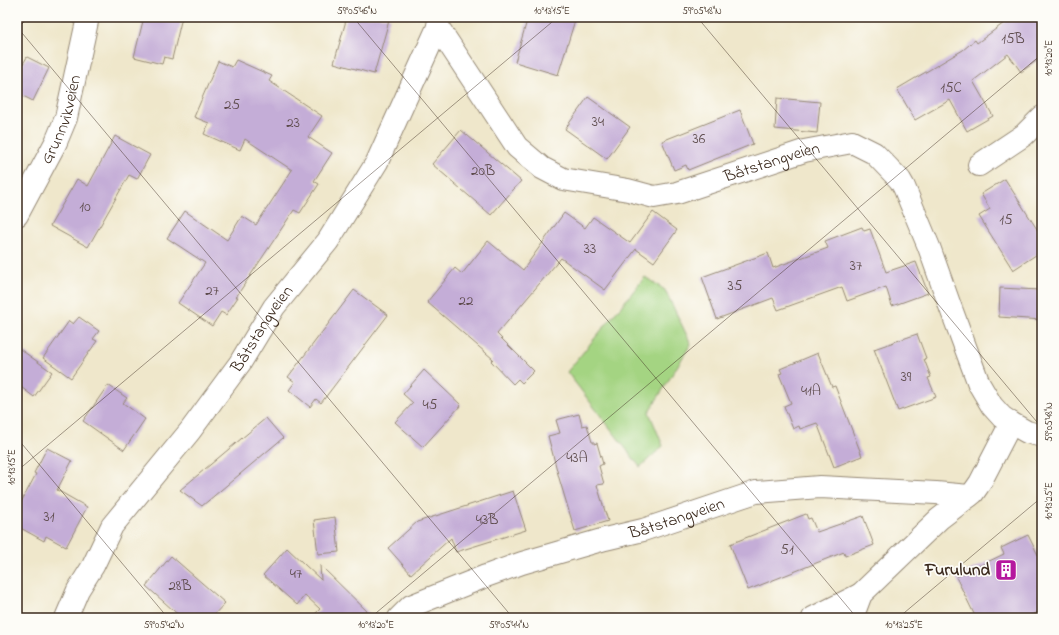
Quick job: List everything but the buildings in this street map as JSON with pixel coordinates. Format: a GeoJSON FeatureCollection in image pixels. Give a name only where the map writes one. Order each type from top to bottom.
{"type":"FeatureCollection","features":[{"type":"Feature","properties":{"kind":"street","name":"Grunnvikveien"},"geometry":{"type":"LineString","coordinates":[[17,215],[56,142],[66,118],[88,17]]}},
{"type":"Feature","properties":{"kind":"street","name":"Båtstangveien"},"geometry":{"type":"LineString","coordinates":[[438,22],[517,147],[542,168],[563,179],[628,190],[654,197],[677,193],[804,151],[852,142],[874,153],[900,180],[904,187],[929,247],[979,384],[992,406],[1010,423],[1027,432],[1042,436]]}},
{"type":"Feature","properties":{"kind":"street","name":"Båtstangveien"},"geometry":{"type":"LineString","coordinates":[[66,618],[78,590],[93,566],[112,526],[190,431],[240,363],[274,307],[328,241],[377,162],[438,22]]}},
{"type":"Feature","properties":{"kind":"street"},"geometry":{"type":"LineString","coordinates":[[979,165],[1024,135],[1042,117]]}},
{"type":"Feature","properties":{"kind":"street"},"geometry":{"type":"LineString","coordinates":[[812,618],[861,594],[939,519],[969,496],[980,483],[1010,423]]}},
{"type":"Feature","properties":{"kind":"street","name":"Båtstangveien"},"geometry":{"type":"LineString","coordinates":[[398,618],[411,606],[522,563],[643,530],[756,492],[820,487],[969,496]]}},
{"type":"Feature","properties":{"kind":"street"},"geometry":{"type":"LineString","coordinates":[[852,618],[861,594]]}},
{"type":"Feature","properties":{"kind":"green space"},"geometry":{"type":"Polygon","coordinates":[[[645,277],[665,290],[691,344],[649,412],[663,446],[640,467],[567,372],[645,277]]]}},
{"type":"Feature","properties":{"kind":"place","name":"Furulund"},"geometry":{"type":"Point","coordinates":[1006,570]}}]}
